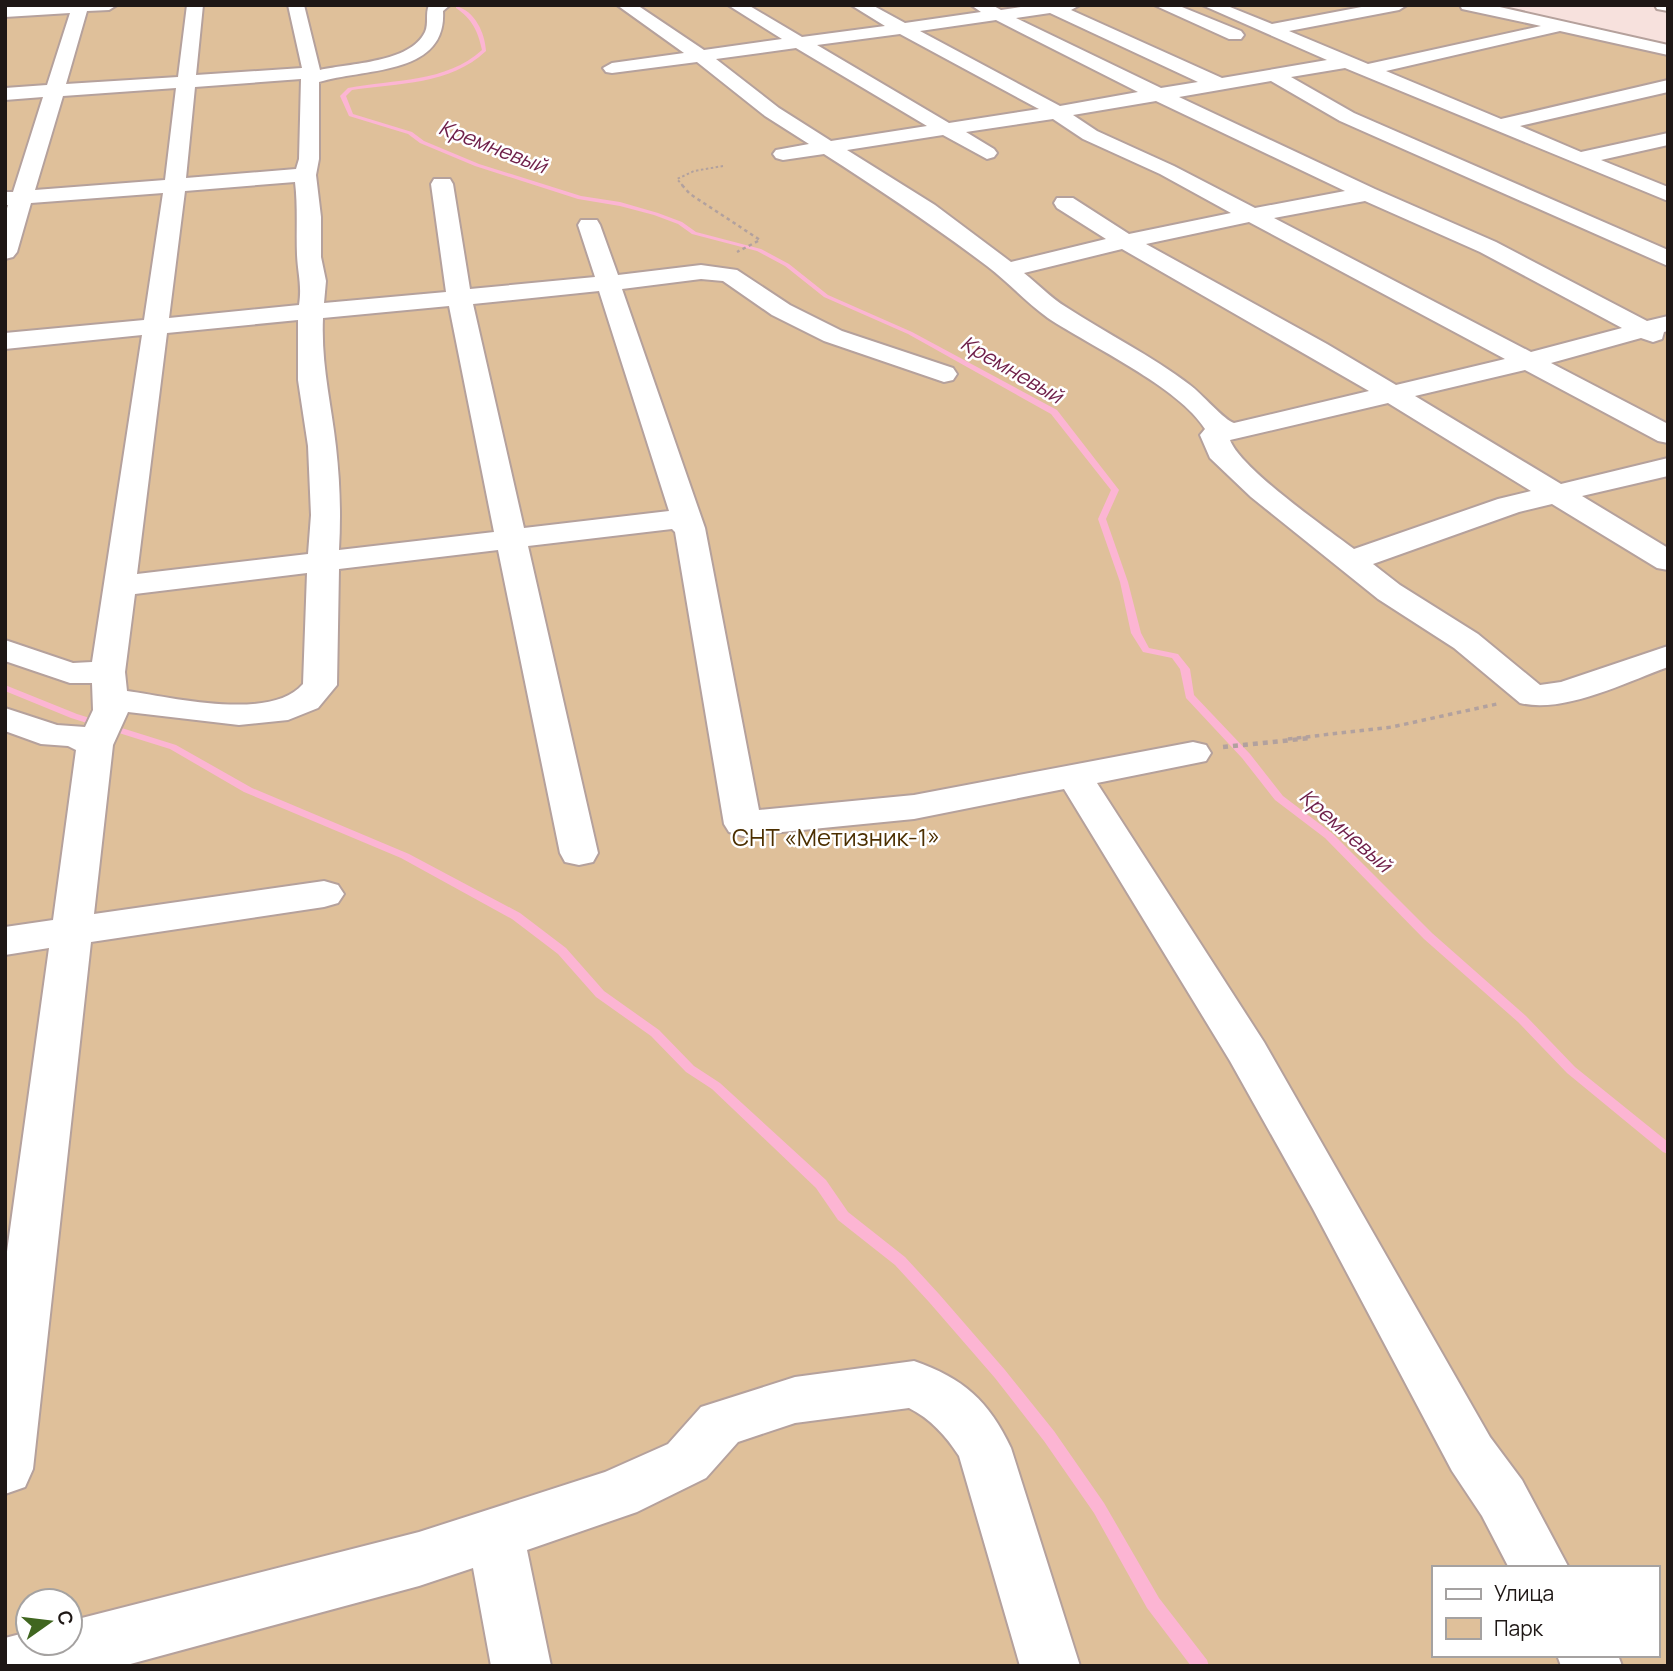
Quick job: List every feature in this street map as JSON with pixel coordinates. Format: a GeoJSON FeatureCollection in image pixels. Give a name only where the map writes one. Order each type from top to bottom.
{"type":"FeatureCollection","features":[{"type":"Feature","properties":{"kind":"lane"},"geometry":{"type":"LineString","coordinates":[[5,12],[109,5]]}},
{"type":"Feature","properties":{"kind":"lane"},"geometry":{"type":"LineString","coordinates":[[5,1469],[71,931],[106,707],[119,586],[175,185],[195,5]]}},
{"type":"Feature","properties":{"kind":"lane"},"geometry":{"type":"LineString","coordinates":[[5,650],[70,673],[106,707],[229,714],[272,713],[306,701],[320,685],[326,515],[322,446],[311,380],[314,281],[309,257],[310,217],[305,175],[309,159],[311,76],[296,5]]}},
{"type":"Feature","properties":{"kind":"lane"},"geometry":{"type":"LineString","coordinates":[[625,5],[701,56],[772,112],[927,210],[1007,270],[1056,312],[1151,370],[1200,406],[1217,427],[1233,432],[1528,361],[1655,326]]}},
{"type":"Feature","properties":{"kind":"lane"},"geometry":{"type":"LineString","coordinates":[[736,5],[987,153]]}},
{"type":"Feature","properties":{"kind":"lane"},"geometry":{"type":"LineString","coordinates":[[859,5],[1057,112],[1090,135],[1167,170],[1668,435]]}},
{"type":"Feature","properties":{"kind":"lane"},"geometry":{"type":"LineString","coordinates":[[979,5],[1112,74],[1162,94],[1367,194],[1499,252],[1655,326],[1668,340]]}},
{"type":"Feature","properties":{"kind":"lane"},"geometry":{"type":"LineString","coordinates":[[612,68],[1073,5]]}},
{"type":"Feature","properties":{"kind":"lane"},"geometry":{"type":"LineString","coordinates":[[1162,5],[1258,38],[1302,43],[1668,195]]}},
{"type":"Feature","properties":{"kind":"lane"},"geometry":{"type":"LineString","coordinates":[[1210,5],[1258,38],[1399,5]]}},
{"type":"Feature","properties":{"kind":"lane"},"geometry":{"type":"LineString","coordinates":[[1468,5],[1668,51]]}},
{"type":"Feature","properties":{"kind":"lane"},"geometry":{"type":"LineString","coordinates":[[5,252],[14,198],[55,90],[80,6]]}},
{"type":"Feature","properties":{"kind":"lane"},"geometry":{"type":"LineString","coordinates":[[5,94],[187,80],[311,76],[380,65],[416,52],[432,37],[436,27],[432,7]]}},
{"type":"Feature","properties":{"kind":"lane"},"geometry":{"type":"LineString","coordinates":[[1047,7],[1208,80],[1223,84]]}},
{"type":"Feature","properties":{"kind":"lane"},"geometry":{"type":"LineString","coordinates":[[1367,70],[1563,27]]}},
{"type":"Feature","properties":{"kind":"lane"},"geometry":{"type":"LineString","coordinates":[[783,154],[1057,112],[1274,75],[1322,64],[1347,62]]}},
{"type":"Feature","properties":{"kind":"lane"},"geometry":{"type":"LineString","coordinates":[[1274,75],[1347,117],[1668,258]]}},
{"type":"Feature","properties":{"kind":"lane"},"geometry":{"type":"LineString","coordinates":[[1491,121],[1635,78]]}},
{"type":"Feature","properties":{"kind":"lane"},"geometry":{"type":"LineString","coordinates":[[1491,121],[1668,86]]}},
{"type":"Feature","properties":{"kind":"lane"},"geometry":{"type":"LineString","coordinates":[[1580,158],[1668,139]]}},
{"type":"Feature","properties":{"kind":"lane"},"geometry":{"type":"LineString","coordinates":[[14,198],[305,175]]}},
{"type":"Feature","properties":{"kind":"lane"},"geometry":{"type":"LineString","coordinates":[[442,184],[459,297],[579,853]]}},
{"type":"Feature","properties":{"kind":"lane"},"geometry":{"type":"LineString","coordinates":[[1007,270],[1122,240],[1367,194]]}},
{"type":"Feature","properties":{"kind":"lane"},"geometry":{"type":"LineString","coordinates":[[1065,203],[1122,240],[1318,349],[1668,561]]}},
{"type":"Feature","properties":{"kind":"lane"},"geometry":{"type":"LineString","coordinates":[[589,225],[690,528],[743,824],[914,807],[1193,752]]}},
{"type":"Feature","properties":{"kind":"lane"},"geometry":{"type":"LineString","coordinates":[[5,341],[674,277],[701,272],[729,275],[781,310],[833,336],[944,374]]}},
{"type":"Feature","properties":{"kind":"lane"},"geometry":{"type":"LineString","coordinates":[[1214,435],[1220,452],[1261,491],[1351,563],[1466,640],[1532,696],[1566,692],[1668,656]]}},
{"type":"Feature","properties":{"kind":"lane"},"geometry":{"type":"LineString","coordinates":[[1351,563],[1373,551],[1509,505],[1668,467]]}},
{"type":"Feature","properties":{"kind":"lane"},"geometry":{"type":"LineString","coordinates":[[119,586],[323,564],[678,519],[690,528]]}},
{"type":"Feature","properties":{"kind":"lane"},"geometry":{"type":"LineString","coordinates":[[5,719],[54,736],[74,736],[106,707]]}},
{"type":"Feature","properties":{"kind":"lane"},"geometry":{"type":"LineString","coordinates":[[1074,777],[1236,1033],[1330,1196],[1471,1454],[1502,1498],[1539,1566]]}},
{"type":"Feature","properties":{"kind":"lane"},"geometry":{"type":"LineString","coordinates":[[5,941],[324,894]]}},
{"type":"Feature","properties":{"kind":"lane"},"geometry":{"type":"LineString","coordinates":[[11,1666],[419,1559],[617,1494],[687,1461],[720,1423],[795,1400],[914,1384],[943,1399],[968,1423],[984,1448],[1050,1666]]}},
{"type":"Feature","properties":{"kind":"lane"},"geometry":{"type":"LineString","coordinates":[[495,1534],[521,1666]]}},
{"type":"Feature","properties":{"kind":"path"},"geometry":{"type":"LineString","coordinates":[[674,277],[715,257],[741,251],[760,240],[690,194],[677,179],[694,172],[723,166]]}},
{"type":"Feature","properties":{"kind":"path"},"geometry":{"type":"LineString","coordinates":[[1193,752],[1251,741],[1290,741],[1407,726],[1532,696]]}},
{"type":"Feature","properties":{"kind":"green space","name":"СНТ «Метизник-1»"},"geometry":{"type":"Polygon","coordinates":[[[5,5],[1488,5],[1668,46],[1668,1666],[5,1666],[5,5]]]}},
{"type":"Feature","properties":{"kind":"waterway","name":"Кремневый"},"geometry":{"type":"LineString","coordinates":[[458,7],[469,15],[481,33],[484,50],[458,69],[440,75],[350,89],[343,96],[351,115],[410,133],[422,142],[477,165],[580,198],[620,204],[656,214],[680,223],[694,233],[759,250],[787,265],[826,296],[910,333],[1054,412],[1115,490],[1102,519],[1124,582],[1136,633],[1146,650],[1175,656],[1185,669],[1189,696],[1246,756],[1279,798],[1329,836],[1428,936],[1522,1019],[1571,1070],[1668,1149]]}},
{"type":"Feature","properties":{"kind":"waterway"},"geometry":{"type":"LineString","coordinates":[[5,688],[74,716],[173,747],[248,790],[405,856],[516,916],[562,951],[600,994],[655,1033],[690,1069],[716,1086],[821,1184],[843,1216],[900,1261],[934,1298],[1049,1436],[1099,1508],[1153,1603],[1201,1666]]}}]}
